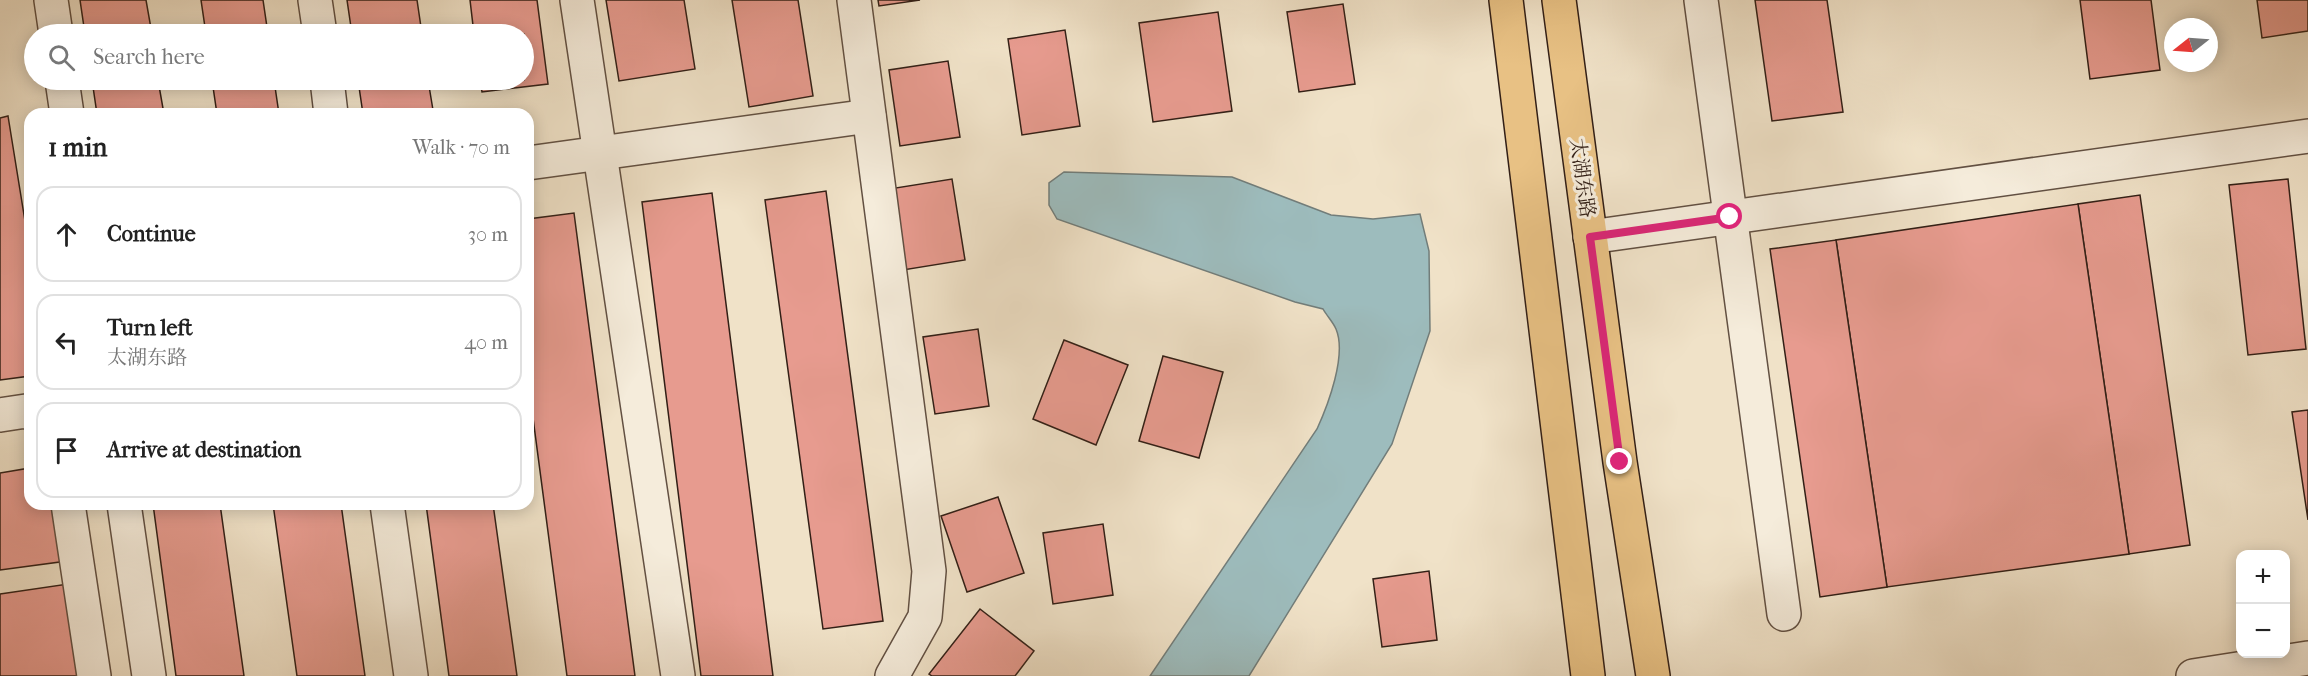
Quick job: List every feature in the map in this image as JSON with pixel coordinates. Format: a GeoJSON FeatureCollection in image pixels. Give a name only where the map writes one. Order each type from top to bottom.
{"type":"FeatureCollection","features":[{"type":"Feature","properties":{"kind":"main road"},"geometry":{"type":"LineString","coordinates":[[1506,0],[1588,676]]}},
{"type":"Feature","properties":{"kind":"main road","name":"太湖东路"},"geometry":{"type":"LineString","coordinates":[[1559,0],[1620,462],[1653,676]]}},
{"type":"Feature","properties":{"kind":"street"},"geometry":{"type":"LineString","coordinates":[[51,0],[55,24]]}},
{"type":"Feature","properties":{"kind":"street"},"geometry":{"type":"LineString","coordinates":[[315,0],[319,24]]}},
{"type":"Feature","properties":{"kind":"street"},"geometry":{"type":"LineString","coordinates":[[577,0],[678,676]]}},
{"type":"Feature","properties":{"kind":"street"},"geometry":{"type":"LineString","coordinates":[[854,0],[928,570],[925,617],[892,676]]}},
{"type":"Feature","properties":{"kind":"street"},"geometry":{"type":"LineString","coordinates":[[1701,0],[1784,614]]}},
{"type":"Feature","properties":{"kind":"street"},"geometry":{"type":"LineString","coordinates":[[63,90],[66,108]]}},
{"type":"Feature","properties":{"kind":"street"},"geometry":{"type":"LineString","coordinates":[[328,90],[331,108]]}},
{"type":"Feature","properties":{"kind":"street"},"geometry":{"type":"LineString","coordinates":[[534,162],[869,116]]}},
{"type":"Feature","properties":{"kind":"street"},"geometry":{"type":"LineString","coordinates":[[1590,237],[2308,136]]}},
{"type":"Feature","properties":{"kind":"street"},"geometry":{"type":"LineString","coordinates":[[0,415],[24,411]]}},
{"type":"Feature","properties":{"kind":"street"},"geometry":{"type":"LineString","coordinates":[[69,510],[94,676]]}},
{"type":"Feature","properties":{"kind":"street"},"geometry":{"type":"LineString","coordinates":[[125,510],[148,676]]}},
{"type":"Feature","properties":{"kind":"street"},"geometry":{"type":"LineString","coordinates":[[388,510],[411,676]]}},
{"type":"Feature","properties":{"kind":"street"},"geometry":{"type":"LineString","coordinates":[[2193,676],[2308,658]]}},
{"type":"Feature","properties":{"kind":"water"},"geometry":{"type":"Polygon","coordinates":[[[1064,172],[1232,177],[1331,215],[1373,219],[1420,214],[1429,251],[1430,331],[1392,444],[1249,676],[1150,676],[1317,429],[1331,394],[1338,366],[1339,340],[1336,329],[1323,309],[1295,302],[1057,219],[1049,205],[1049,183],[1064,172]]]}},
{"type":"Feature","properties":{"kind":"building"},"geometry":{"type":"Polygon","coordinates":[[[80,0],[146,0],[150,24],[84,24],[80,0]]]}},
{"type":"Feature","properties":{"kind":"building"},"geometry":{"type":"Polygon","coordinates":[[[201,0],[263,0],[267,24],[205,24],[201,0]]]}},
{"type":"Feature","properties":{"kind":"building"},"geometry":{"type":"Polygon","coordinates":[[[347,0],[417,0],[421,24],[351,24],[347,0]]]}},
{"type":"Feature","properties":{"kind":"building"},"geometry":{"type":"Polygon","coordinates":[[[470,0],[537,0],[548,84],[534,86],[534,24],[473,24],[470,0]]]}},
{"type":"Feature","properties":{"kind":"building"},"geometry":{"type":"Polygon","coordinates":[[[606,0],[684,0],[695,69],[619,81],[606,0]]]}},
{"type":"Feature","properties":{"kind":"building"},"geometry":{"type":"Polygon","coordinates":[[[732,0],[798,0],[813,96],[749,107],[732,0]]]}},
{"type":"Feature","properties":{"kind":"building"},"geometry":{"type":"Polygon","coordinates":[[[878,0],[920,0],[879,6],[878,0]]]}},
{"type":"Feature","properties":{"kind":"building"},"geometry":{"type":"Polygon","coordinates":[[[1755,0],[1827,0],[1843,112],[1772,121],[1755,0]]]}},
{"type":"Feature","properties":{"kind":"building"},"geometry":{"type":"Polygon","coordinates":[[[2080,0],[2151,0],[2160,70],[2090,79],[2080,0]]]}},
{"type":"Feature","properties":{"kind":"building"},"geometry":{"type":"Polygon","coordinates":[[[2257,0],[2308,0],[2308,31],[2262,38],[2257,0]]]}},
{"type":"Feature","properties":{"kind":"building"},"geometry":{"type":"Polygon","coordinates":[[[1343,4],[1355,84],[1299,92],[1287,12],[1343,4]]]}},
{"type":"Feature","properties":{"kind":"building"},"geometry":{"type":"Polygon","coordinates":[[[1218,12],[1232,111],[1153,122],[1139,23],[1218,12]]]}},
{"type":"Feature","properties":{"kind":"building"},"geometry":{"type":"Polygon","coordinates":[[[1065,30],[1080,126],[1022,135],[1008,39],[1065,30]]]}},
{"type":"Feature","properties":{"kind":"building"},"geometry":{"type":"Polygon","coordinates":[[[948,61],[960,137],[900,146],[889,70],[948,61]]]}},
{"type":"Feature","properties":{"kind":"building"},"geometry":{"type":"Polygon","coordinates":[[[93,90],[160,90],[163,108],[96,108],[93,90]]]}},
{"type":"Feature","properties":{"kind":"building"},"geometry":{"type":"Polygon","coordinates":[[[213,90],[275,90],[278,108],[216,108],[213,90]]]}},
{"type":"Feature","properties":{"kind":"building"},"geometry":{"type":"Polygon","coordinates":[[[359,90],[430,90],[433,108],[362,108],[359,90]]]}},
{"type":"Feature","properties":{"kind":"building"},"geometry":{"type":"Polygon","coordinates":[[[8,116],[24,215],[24,377],[0,380],[0,118],[8,116]]]}},
{"type":"Feature","properties":{"kind":"building"},"geometry":{"type":"Polygon","coordinates":[[[952,179],[965,260],[903,270],[889,189],[952,179]]]}},
{"type":"Feature","properties":{"kind":"building"},"geometry":{"type":"Polygon","coordinates":[[[2288,179],[2306,349],[2248,355],[2229,185],[2288,179]]]}},
{"type":"Feature","properties":{"kind":"building"},"geometry":{"type":"Polygon","coordinates":[[[826,191],[883,621],[823,629],[765,200],[826,191]]]}},
{"type":"Feature","properties":{"kind":"building"},"geometry":{"type":"Polygon","coordinates":[[[712,193],[773,676],[701,676],[642,202],[712,193]]]}},
{"type":"Feature","properties":{"kind":"building"},"geometry":{"type":"Polygon","coordinates":[[[2140,195],[2190,545],[2129,554],[2078,204],[2140,195]]]}},
{"type":"Feature","properties":{"kind":"building"},"geometry":{"type":"Polygon","coordinates":[[[2078,204],[2129,554],[1887,587],[1836,240],[2078,204]]]}},
{"type":"Feature","properties":{"kind":"building"},"geometry":{"type":"Polygon","coordinates":[[[574,213],[635,676],[567,676],[534,426],[534,218],[574,213]]]}},
{"type":"Feature","properties":{"kind":"building"},"geometry":{"type":"Polygon","coordinates":[[[1836,240],[1887,587],[1820,597],[1770,249],[1836,240]]]}},
{"type":"Feature","properties":{"kind":"building"},"geometry":{"type":"Polygon","coordinates":[[[978,329],[989,406],[935,414],[923,337],[978,329]]]}},
{"type":"Feature","properties":{"kind":"building"},"geometry":{"type":"Polygon","coordinates":[[[1064,340],[1128,365],[1096,445],[1033,419],[1064,340]]]}},
{"type":"Feature","properties":{"kind":"building"},"geometry":{"type":"Polygon","coordinates":[[[1163,356],[1223,372],[1199,458],[1139,441],[1163,356]]]}},
{"type":"Feature","properties":{"kind":"building"},"geometry":{"type":"Polygon","coordinates":[[[2308,410],[2308,520],[2292,412],[2308,410]]]}},
{"type":"Feature","properties":{"kind":"building"},"geometry":{"type":"Polygon","coordinates":[[[24,469],[24,510],[61,510],[67,561],[0,570],[0,473],[24,469]]]}},
{"type":"Feature","properties":{"kind":"building"},"geometry":{"type":"Polygon","coordinates":[[[998,497],[1024,573],[967,592],[941,516],[998,497]]]}},
{"type":"Feature","properties":{"kind":"building"},"geometry":{"type":"Polygon","coordinates":[[[154,510],[221,510],[244,676],[176,676],[154,510]]]}},
{"type":"Feature","properties":{"kind":"building"},"geometry":{"type":"Polygon","coordinates":[[[274,510],[342,510],[365,676],[297,676],[274,510]]]}},
{"type":"Feature","properties":{"kind":"building"},"geometry":{"type":"Polygon","coordinates":[[[427,510],[494,510],[517,676],[449,676],[427,510]]]}},
{"type":"Feature","properties":{"kind":"building"},"geometry":{"type":"Polygon","coordinates":[[[1103,524],[1113,595],[1053,604],[1043,533],[1103,524]]]}},
{"type":"Feature","properties":{"kind":"building"},"geometry":{"type":"Polygon","coordinates":[[[1429,571],[1437,640],[1382,647],[1373,579],[1429,571]]]}},
{"type":"Feature","properties":{"kind":"building"},"geometry":{"type":"Polygon","coordinates":[[[68,584],[80,676],[0,676],[0,594],[68,584]]]}},
{"type":"Feature","properties":{"kind":"building"},"geometry":{"type":"Polygon","coordinates":[[[980,609],[1034,651],[1015,676],[932,676],[929,674],[980,609]]]}},
{"type":"Feature","properties":{"kind":"route"},"geometry":{"type":"LineString","coordinates":[[1620,462],[1590,237],[1730,217]]}}]}
